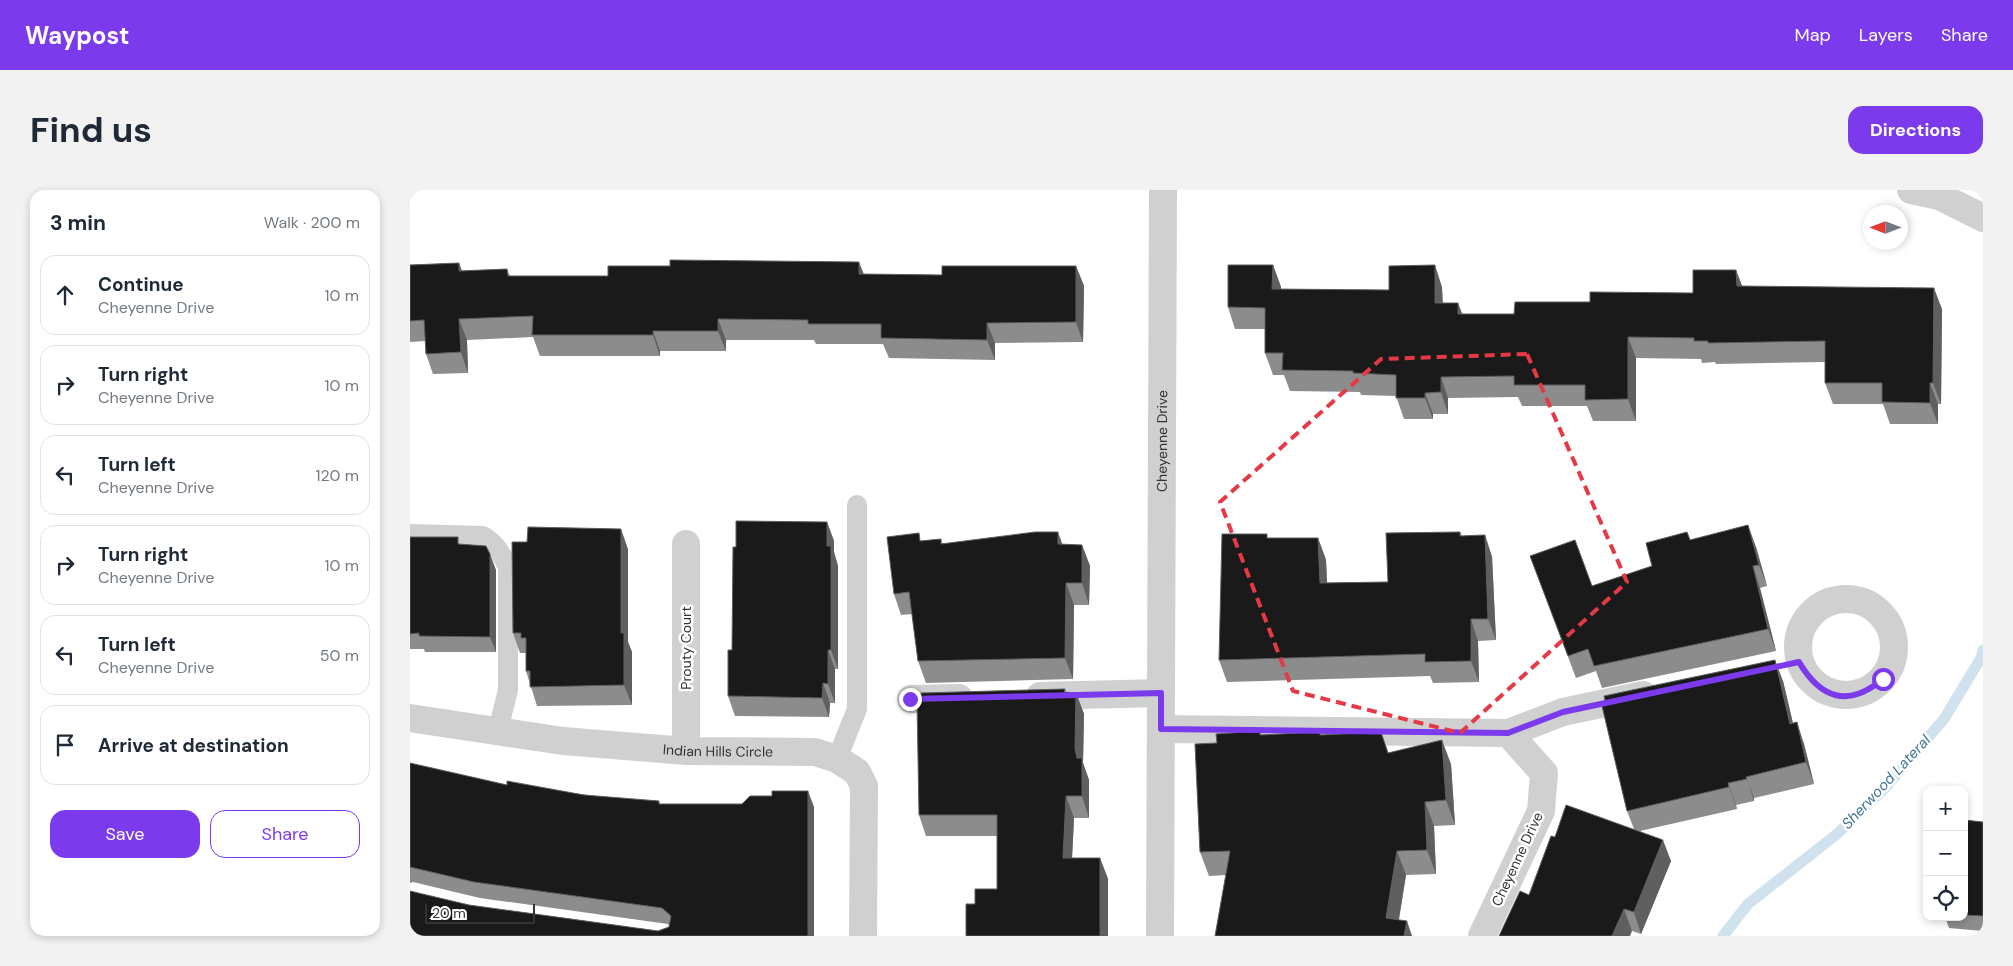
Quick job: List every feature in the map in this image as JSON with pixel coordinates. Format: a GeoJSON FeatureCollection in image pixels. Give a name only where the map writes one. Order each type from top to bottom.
{"type":"FeatureCollection","features":[{"type":"Feature","properties":{"kind":"street","name":"Cheyenne Drive"},"geometry":{"type":"LineString","coordinates":[[1160,936],[1163,190]]}},
{"type":"Feature","properties":{"kind":"street"},"geometry":{"type":"LineString","coordinates":[[1912,190],[1939,196],[1983,218]]}},
{"type":"Feature","properties":{"kind":"street","name":"Prouty Court"},"geometry":{"type":"LineString","coordinates":[[686,544],[686,751]]}},
{"type":"Feature","properties":{"kind":"street"},"geometry":{"type":"LineString","coordinates":[[1771,668],[1799,662]]}},
{"type":"Feature","properties":{"kind":"street"},"geometry":{"type":"LineString","coordinates":[[1161,729],[1508,733],[1563,712],[1667,690]]}},
{"type":"Feature","properties":{"kind":"street"},"geometry":{"type":"LineString","coordinates":[[1016,696],[1161,693]]}},
{"type":"Feature","properties":{"kind":"street"},"geometry":{"type":"LineString","coordinates":[[910,699],[988,697]]}},
{"type":"Feature","properties":{"kind":"street","name":"Indian Hills Circle"},"geometry":{"type":"LineString","coordinates":[[410,718],[563,741],[686,751],[815,752],[837,759],[857,772],[864,786],[862,936]]}},
{"type":"Feature","properties":{"kind":"street","name":"Cheyenne Drive"},"geometry":{"type":"LineString","coordinates":[[1482,936],[1541,810],[1544,773],[1508,733]]}},
{"type":"Feature","properties":{"kind":"lane"},"geometry":{"type":"LineString","coordinates":[[837,759],[857,709],[857,505]]}},
{"type":"Feature","properties":{"kind":"lane"},"geometry":{"type":"LineString","coordinates":[[410,534],[482,536],[492,541],[501,551],[508,567],[508,690],[498,730]]}},
{"type":"Feature","properties":{"kind":"highlighted area"},"geometry":{"type":"Polygon","coordinates":[[[1527,354],[1627,582],[1460,733],[1293,691],[1220,502],[1381,359],[1527,354]]]}},
{"type":"Feature","properties":{"kind":"building"},"geometry":{"type":"Polygon","coordinates":[[[670,260],[859,262],[859,274],[942,275],[942,266],[1076,266],[1076,322],[987,323],[987,340],[881,338],[881,324],[808,324],[808,320],[718,319],[718,331],[653,331],[653,335],[532,335],[533,316],[459,319],[461,352],[426,354],[424,320],[410,321],[410,265],[459,263],[459,271],[507,269],[508,276],[608,276],[608,266],[670,266],[670,260]]]}},
{"type":"Feature","properties":{"kind":"building"},"geometry":{"type":"Polygon","coordinates":[[[1228,265],[1273,265],[1272,289],[1389,290],[1389,266],[1435,265],[1435,303],[1458,303],[1458,314],[1514,314],[1515,302],[1590,302],[1590,292],[1693,293],[1693,270],[1736,270],[1737,286],[1934,288],[1933,383],[1930,383],[1930,403],[1882,402],[1882,383],[1825,383],[1825,341],[1708,343],[1708,341],[1694,341],[1694,338],[1628,337],[1628,399],[1585,400],[1585,385],[1514,385],[1514,376],[1441,377],[1441,392],[1425,393],[1425,398],[1396,398],[1396,375],[1353,373],[1353,371],[1282,370],[1283,353],[1265,353],[1265,308],[1228,307],[1228,265]]]}},
{"type":"Feature","properties":{"kind":"building"},"geometry":{"type":"Polygon","coordinates":[[[736,521],[827,522],[827,546],[831,546],[831,650],[828,650],[828,684],[823,683],[822,698],[728,696],[728,650],[732,650],[733,547],[736,547],[736,521]]]}},
{"type":"Feature","properties":{"kind":"building"},"geometry":{"type":"Polygon","coordinates":[[[1748,525],[1759,565],[1753,566],[1768,629],[1594,666],[1588,649],[1568,656],[1530,556],[1575,540],[1592,586],[1652,566],[1646,543],[1687,532],[1690,540],[1748,525]]]}},
{"type":"Feature","properties":{"kind":"building"},"geometry":{"type":"Polygon","coordinates":[[[528,527],[621,529],[621,633],[624,633],[624,685],[530,687],[530,671],[526,671],[526,638],[521,638],[521,633],[513,633],[512,542],[527,542],[528,527]]]}},
{"type":"Feature","properties":{"kind":"building"},"geometry":{"type":"Polygon","coordinates":[[[1035,532],[1058,532],[1058,544],[1082,545],[1082,583],[1066,583],[1065,658],[918,661],[909,592],[894,594],[887,537],[919,533],[920,541],[941,539],[941,544],[1035,532]]]}},
{"type":"Feature","properties":{"kind":"building"},"geometry":{"type":"Polygon","coordinates":[[[1460,532],[1460,536],[1485,535],[1488,619],[1471,619],[1471,661],[1425,662],[1425,654],[1219,660],[1222,534],[1267,534],[1267,538],[1318,538],[1320,583],[1388,582],[1386,533],[1460,532]]]}},
{"type":"Feature","properties":{"kind":"building"},"geometry":{"type":"Polygon","coordinates":[[[410,537],[458,537],[458,544],[486,546],[490,554],[490,637],[419,636],[419,633],[410,634],[410,537]]]}},
{"type":"Feature","properties":{"kind":"building"},"geometry":{"type":"Polygon","coordinates":[[[1775,660],[1790,724],[1797,722],[1806,762],[1746,777],[1747,779],[1728,783],[1729,787],[1627,811],[1602,706],[1606,705],[1604,696],[1775,660]]]}},
{"type":"Feature","properties":{"kind":"building"},"geometry":{"type":"Polygon","coordinates":[[[1065,689],[1064,692],[1076,693],[1075,749],[1077,758],[1082,758],[1082,796],[1066,796],[1063,858],[1100,858],[1100,936],[966,936],[966,904],[975,904],[975,889],[997,889],[997,815],[919,815],[917,702],[922,702],[921,693],[1065,689]]]}},
{"type":"Feature","properties":{"kind":"building"},"geometry":{"type":"Polygon","coordinates":[[[1260,731],[1260,735],[1320,732],[1320,735],[1381,732],[1388,753],[1442,740],[1446,800],[1425,802],[1427,850],[1397,851],[1386,918],[1407,921],[1404,936],[1215,936],[1230,851],[1200,852],[1195,744],[1217,743],[1216,734],[1260,731]]]}},
{"type":"Feature","properties":{"kind":"building"},"geometry":{"type":"Polygon","coordinates":[[[410,763],[507,785],[507,781],[584,795],[659,801],[659,804],[742,804],[750,796],[772,796],[772,791],[808,791],[808,936],[410,936],[410,891],[469,905],[658,931],[669,927],[671,916],[662,908],[474,882],[410,867],[410,763]]]}},
{"type":"Feature","properties":{"kind":"building"},"geometry":{"type":"Polygon","coordinates":[[[1566,805],[1663,840],[1634,912],[1624,909],[1612,936],[1499,936],[1520,891],[1529,895],[1551,836],[1555,837],[1566,805]]]}},
{"type":"Feature","properties":{"kind":"building"},"geometry":{"type":"Polygon","coordinates":[[[1968,820],[1983,822],[1983,916],[1968,915],[1968,820]]]}},
{"type":"Feature","properties":{"kind":"waterway","name":"Sherwood Lateral"},"geometry":{"type":"LineString","coordinates":[[1723,936],[1748,904],[1837,834],[1885,788],[1944,719],[1981,658],[1983,650]]}},
{"type":"Feature","properties":{"kind":"route"},"geometry":{"type":"LineString","coordinates":[[910,699],[1161,693],[1161,729],[1508,733],[1563,712],[1799,662],[1810,680],[1823,690],[1834,695],[1852,696],[1870,690],[1883,679]]}}]}
